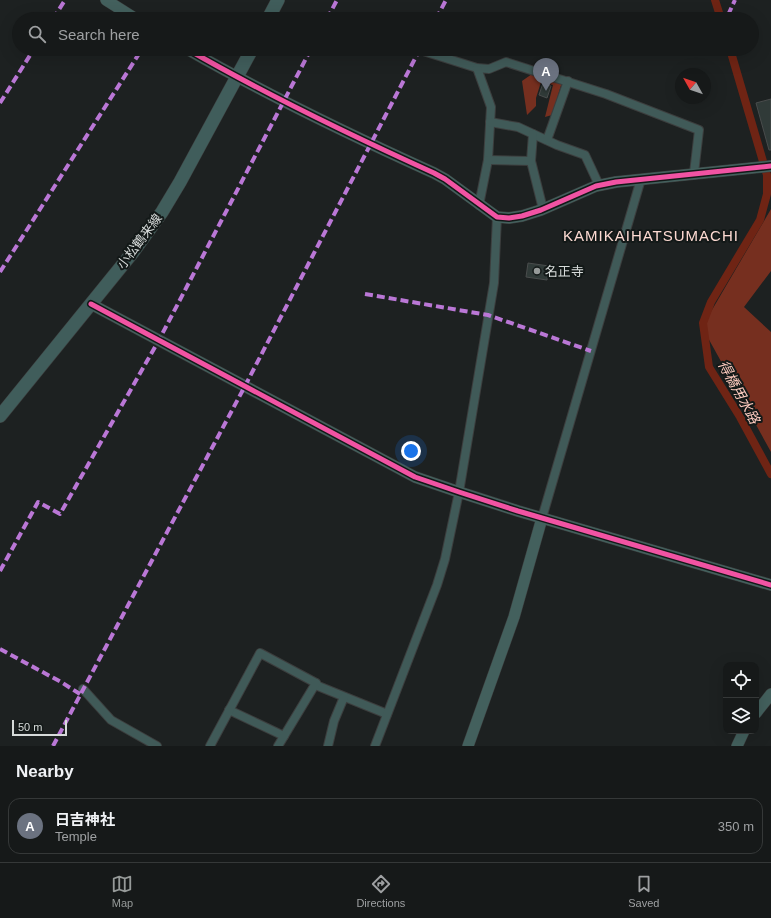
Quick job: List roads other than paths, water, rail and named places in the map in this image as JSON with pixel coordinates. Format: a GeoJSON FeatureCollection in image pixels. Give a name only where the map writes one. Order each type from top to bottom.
{"type":"FeatureCollection","features":[{"type":"Feature","properties":{"kind":"main road"},"geometry":{"type":"LineString","coordinates":[[272,12],[278,0]]}},
{"type":"Feature","properties":{"kind":"main road","name":"小松鶴来線"},"geometry":{"type":"LineString","coordinates":[[0,416],[133,252],[162,212],[180,182],[248,56]]}},
{"type":"Feature","properties":{"kind":"street"},"geometry":{"type":"LineString","coordinates":[[106,0],[125,12]]}},
{"type":"Feature","properties":{"kind":"street"},"geometry":{"type":"LineString","coordinates":[[199,56],[236,78],[370,144],[434,173],[445,179],[497,217],[509,218],[522,216],[543,209],[599,185],[642,179],[766,167]]}},
{"type":"Feature","properties":{"kind":"street"},"geometry":{"type":"LineString","coordinates":[[439,56],[477,68],[489,69],[506,62],[606,94],[699,130],[694,174]]}},
{"type":"Feature","properties":{"kind":"street"},"geometry":{"type":"LineString","coordinates":[[477,68],[491,107],[488,160],[479,205]]}},
{"type":"Feature","properties":{"kind":"street"},"geometry":{"type":"LineString","coordinates":[[547,140],[568,81]]}},
{"type":"Feature","properties":{"kind":"street"},"geometry":{"type":"LineString","coordinates":[[490,122],[518,127],[585,155],[599,185]]}},
{"type":"Feature","properties":{"kind":"street"},"geometry":{"type":"LineString","coordinates":[[533,134],[531,161],[543,209]]}},
{"type":"Feature","properties":{"kind":"street"},"geometry":{"type":"LineString","coordinates":[[488,160],[531,161]]}},
{"type":"Feature","properties":{"kind":"street"},"geometry":{"type":"LineString","coordinates":[[468,746],[514,617],[642,179]]}},
{"type":"Feature","properties":{"kind":"street"},"geometry":{"type":"LineString","coordinates":[[375,746],[439,579],[445,559],[459,492],[494,282],[497,217]]}},
{"type":"Feature","properties":{"kind":"street"},"geometry":{"type":"LineString","coordinates":[[91,304],[415,476],[459,492],[542,518],[771,585]]}},
{"type":"Feature","properties":{"kind":"street"},"geometry":{"type":"LineString","coordinates":[[210,746],[260,654],[316,683],[318,686],[344,698],[387,714]]}},
{"type":"Feature","properties":{"kind":"street"},"geometry":{"type":"LineString","coordinates":[[278,746],[316,683]]}},
{"type":"Feature","properties":{"kind":"street"},"geometry":{"type":"LineString","coordinates":[[83,690],[111,720],[157,746]]}},
{"type":"Feature","properties":{"kind":"street"},"geometry":{"type":"LineString","coordinates":[[759,709],[771,694]]}},
{"type":"Feature","properties":{"kind":"street"},"geometry":{"type":"LineString","coordinates":[[328,746],[334,721],[344,698]]}},
{"type":"Feature","properties":{"kind":"street"},"geometry":{"type":"LineString","coordinates":[[230,710],[284,736]]}},
{"type":"Feature","properties":{"kind":"street"},"geometry":{"type":"LineString","coordinates":[[737,746],[743,734]]}},
{"type":"Feature","properties":{"kind":"waterway","name":"得橋用水路"},"geometry":{"type":"LineString","coordinates":[[715,0],[719,12]]}},
{"type":"Feature","properties":{"kind":"waterway","name":"得橋用水路"},"geometry":{"type":"LineString","coordinates":[[732,56],[767,175],[767,194],[760,220],[711,302],[703,323],[709,367],[740,417],[771,474]]}},
{"type":"Feature","properties":{"kind":"place","name":"日吉神社"},"geometry":{"type":"Point","coordinates":[546,91]}},
{"type":"Feature","properties":{"kind":"place","name":"名正寺"},"geometry":{"type":"Point","coordinates":[537,271]}},
{"type":"Feature","properties":{"kind":"district","name":"KAMIKAIHATSUMACHI"},"geometry":{"type":"Point","coordinates":[651,236]}}]}
